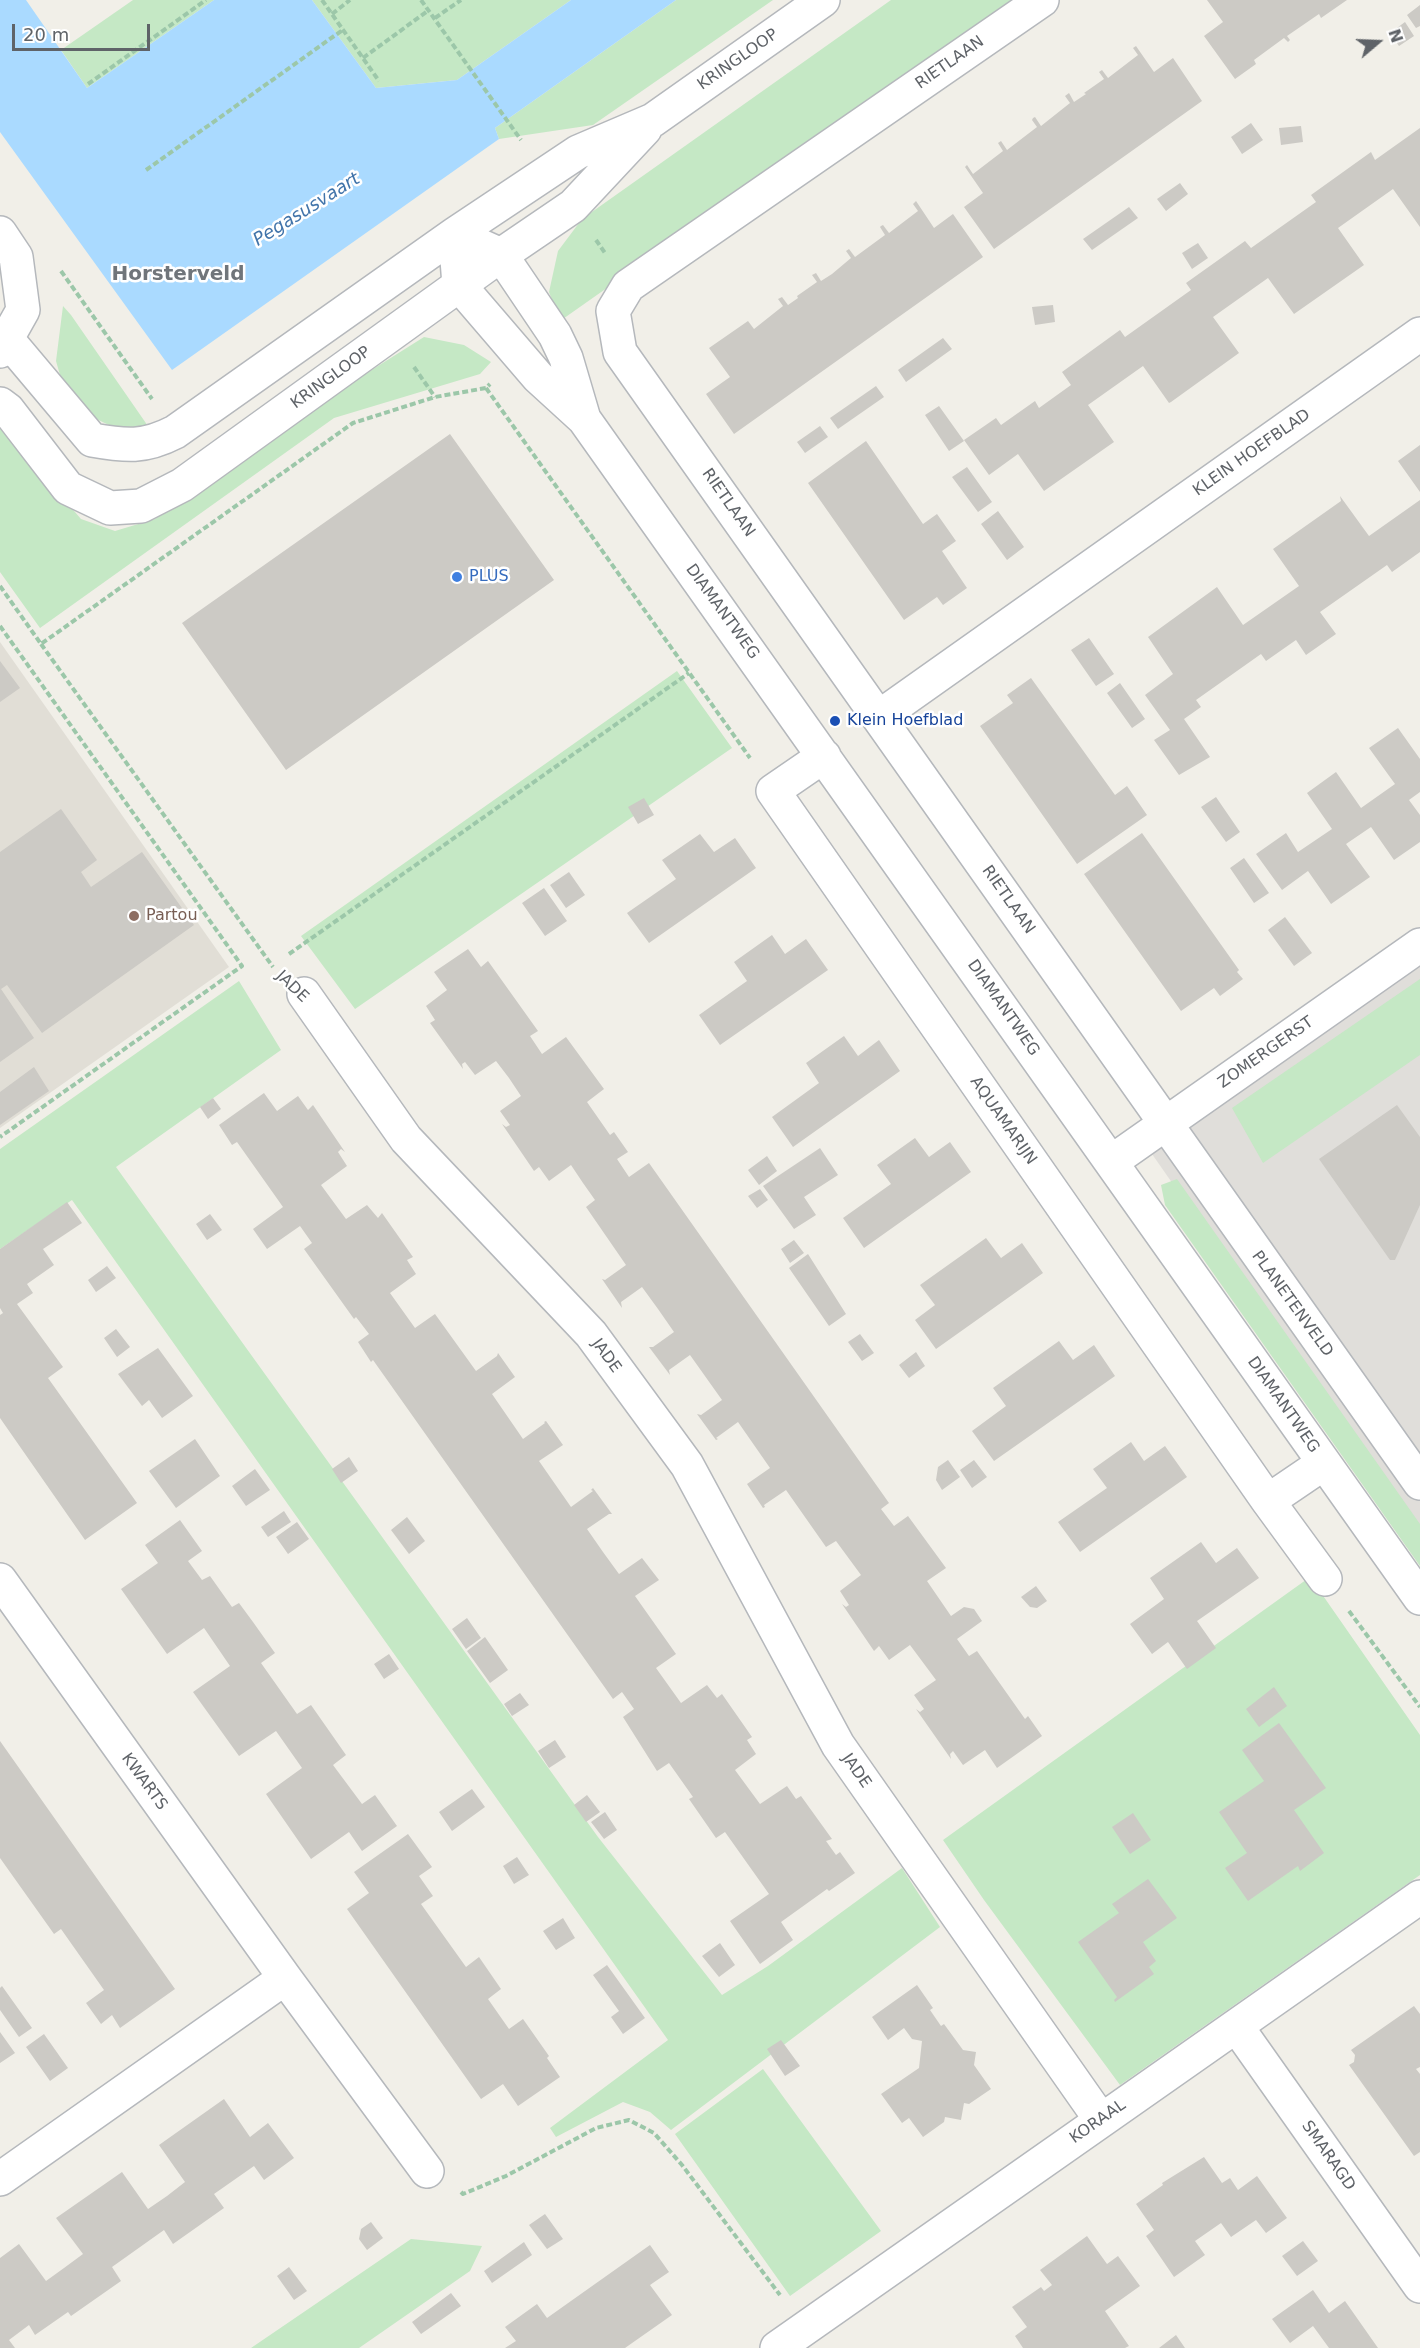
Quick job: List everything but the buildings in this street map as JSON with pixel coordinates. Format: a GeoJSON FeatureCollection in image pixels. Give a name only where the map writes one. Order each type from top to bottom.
{"type":"FeatureCollection","features":[{"type":"Feature","properties":{"kind":"street","name":"KRINGLOOP"},"geometry":{"type":"LineString","coordinates":[[2,342],[92,440],[123,446],[155,442],[175,432],[455,234],[579,153],[653,120],[823,0]]}},
{"type":"Feature","properties":{"kind":"street","name":"RIETLAAN"},"geometry":{"type":"LineString","coordinates":[[1042,0],[628,286],[613,311],[620,352],[1164,1125]]}},
{"type":"Feature","properties":{"kind":"street","name":"KRINGLOOP"},"geometry":{"type":"LineString","coordinates":[[0,404],[9,410],[68,488],[110,508],[141,506],[182,485],[501,255],[573,206],[653,120]]}},
{"type":"Feature","properties":{"kind":"street"},"geometry":{"type":"LineString","coordinates":[[0,233],[16,257],[23,310],[2,342]]}},
{"type":"Feature","properties":{"kind":"street"},"geometry":{"type":"LineString","coordinates":[[459,285],[455,234],[501,255]]}},
{"type":"Feature","properties":{"kind":"street","name":"DIAMANTWEG"},"geometry":{"type":"LineString","coordinates":[[501,255],[555,335],[566,358],[584,419]]}},
{"type":"Feature","properties":{"kind":"street","name":"DIAMANTWEG"},"geometry":{"type":"LineString","coordinates":[[459,285],[521,359],[584,419],[1420,1598]]}},
{"type":"Feature","properties":{"kind":"street","name":"KLEIN HOEFBLAD"},"geometry":{"type":"LineString","coordinates":[[879,717],[1420,334]]}},
{"type":"Feature","properties":{"kind":"street"},"geometry":{"type":"LineString","coordinates":[[773,791],[824,756]]}},
{"type":"Feature","properties":{"kind":"street","name":"AQUAMARIJN"},"geometry":{"type":"LineString","coordinates":[[773,791],[1268,1501],[1325,1579]]}},
{"type":"Feature","properties":{"kind":"street","name":"ZOMERGERST"},"geometry":{"type":"LineString","coordinates":[[1111,1162],[1420,945]]}},
{"type":"Feature","properties":{"kind":"street","name":"JADE"},"geometry":{"type":"LineString","coordinates":[[303,994],[406,1139],[591,1334],[687,1465],[838,1745],[1101,2120]]}},
{"type":"Feature","properties":{"kind":"street","name":"PLANETENVELD"},"geometry":{"type":"LineString","coordinates":[[1164,1125],[1420,1483]]}},
{"type":"Feature","properties":{"kind":"street"},"geometry":{"type":"LineString","coordinates":[[1268,1501],[1324,1463]]}},
{"type":"Feature","properties":{"kind":"street","name":"KWARTS"},"geometry":{"type":"LineString","coordinates":[[1,1585],[427,2171]]}},
{"type":"Feature","properties":{"kind":"street","name":"KORAAL"},"geometry":{"type":"LineString","coordinates":[[777,2348],[1420,1897]]}},
{"type":"Feature","properties":{"kind":"street"},"geometry":{"type":"LineString","coordinates":[[0,2179],[285,1978]]}},
{"type":"Feature","properties":{"kind":"street","name":"SMARAGD"},"geometry":{"type":"LineString","coordinates":[[1237,2027],[1420,2286]]}},
{"type":"Feature","properties":{"kind":"path"},"geometry":{"type":"LineString","coordinates":[[88,84],[206,0]]}},
{"type":"Feature","properties":{"kind":"path"},"geometry":{"type":"LineString","coordinates":[[322,0],[379,81]]}},
{"type":"Feature","properties":{"kind":"path"},"geometry":{"type":"LineString","coordinates":[[332,14],[350,0]]}},
{"type":"Feature","properties":{"kind":"path"},"geometry":{"type":"LineString","coordinates":[[421,0],[508,124]]}},
{"type":"Feature","properties":{"kind":"path"},"geometry":{"type":"LineString","coordinates":[[435,18],[461,0]]}},
{"type":"Feature","properties":{"kind":"path"},"geometry":{"type":"LineString","coordinates":[[363,58],[429,10]]}},
{"type":"Feature","properties":{"kind":"path"},"geometry":{"type":"LineString","coordinates":[[146,170],[344,29]]}},
{"type":"Feature","properties":{"kind":"path"},"geometry":{"type":"LineString","coordinates":[[59,268],[175,432]]}},
{"type":"Feature","properties":{"kind":"path"},"geometry":{"type":"LineString","coordinates":[[0,586],[41,644],[352,423],[435,397],[486,387],[521,359]]}},
{"type":"Feature","properties":{"kind":"path"},"geometry":{"type":"LineString","coordinates":[[486,387],[773,791]]}},
{"type":"Feature","properties":{"kind":"path"},"geometry":{"type":"LineString","coordinates":[[0,626],[242,966],[0,1137]]}},
{"type":"Feature","properties":{"kind":"path","name":"JADE"},"geometry":{"type":"LineString","coordinates":[[41,644],[271,966],[303,994]]}},
{"type":"Feature","properties":{"kind":"path"},"geometry":{"type":"LineString","coordinates":[[271,966],[689,673]]}},
{"type":"Feature","properties":{"kind":"path"},"geometry":{"type":"LineString","coordinates":[[1325,1579],[1420,1707]]}},
{"type":"Feature","properties":{"kind":"path"},"geometry":{"type":"LineString","coordinates":[[427,2171],[463,2194],[506,2176],[596,2128],[629,2120],[654,2133],[661,2141],[805,2328]]}},
{"type":"Feature","properties":{"kind":"shaded area"},"geometry":{"type":"Polygon","coordinates":[[[0,642],[229,967],[0,1128],[0,642]]]}},
{"type":"Feature","properties":{"kind":"shaded area"},"geometry":{"type":"Polygon","coordinates":[[[1420,952],[1420,1538],[1145,1144],[1420,952]]]}},
{"type":"Feature","properties":{"kind":"green space"},"geometry":{"type":"Polygon","coordinates":[[[133,0],[214,0],[87,88],[61,50],[133,0]]]}},
{"type":"Feature","properties":{"kind":"green space"},"geometry":{"type":"Polygon","coordinates":[[[312,0],[571,0],[457,80],[376,88],[312,0]]]}},
{"type":"Feature","properties":{"kind":"green space"},"geometry":{"type":"Polygon","coordinates":[[[676,0],[773,0],[593,125],[499,139],[495,128],[676,0]]]}},
{"type":"Feature","properties":{"kind":"green space"},"geometry":{"type":"Polygon","coordinates":[[[891,0],[1016,0],[560,321],[549,292],[558,251],[582,219],[891,0]]]}},
{"type":"Feature","properties":{"kind":"green space"},"geometry":{"type":"Polygon","coordinates":[[[63,306],[150,429],[115,428],[86,414],[64,389],[56,361],[63,306]]]}},
{"type":"Feature","properties":{"kind":"green space"},"geometry":{"type":"Polygon","coordinates":[[[424,337],[464,345],[491,362],[480,374],[334,418],[40,628],[0,572],[0,428],[6,432],[81,519],[115,531],[155,519],[343,388],[424,337]]]}},
{"type":"Feature","properties":{"kind":"green space"},"geometry":{"type":"Polygon","coordinates":[[[677,671],[732,748],[355,1009],[301,936],[677,671]]]}},
{"type":"Feature","properties":{"kind":"green space"},"geometry":{"type":"Polygon","coordinates":[[[1420,979],[1420,1055],[1263,1163],[1232,1108],[1420,979]]]}},
{"type":"Feature","properties":{"kind":"green space"},"geometry":{"type":"Polygon","coordinates":[[[239,981],[281,1050],[116,1167],[598,1837],[722,1995],[768,1966],[902,1868],[940,1927],[671,2130],[650,2112],[623,2102],[556,2137],[550,2128],[668,2040],[72,1200],[0,1249],[0,1149],[239,981]]]}},
{"type":"Feature","properties":{"kind":"green space"},"geometry":{"type":"Polygon","coordinates":[[[1177,1179],[1420,1524],[1420,1566],[1165,1205],[1161,1185],[1177,1179]]]}},
{"type":"Feature","properties":{"kind":"green space"},"geometry":{"type":"Polygon","coordinates":[[[1310,1577],[1420,1735],[1420,1875],[1120,2085],[984,1900],[943,1840],[1310,1577]]]}},
{"type":"Feature","properties":{"kind":"green space"},"geometry":{"type":"Polygon","coordinates":[[[763,2069],[881,2231],[790,2296],[675,2134],[763,2069]]]}},
{"type":"Feature","properties":{"kind":"green space"},"geometry":{"type":"Polygon","coordinates":[[[411,2239],[482,2246],[470,2271],[359,2348],[251,2348],[411,2239]]]}},
{"type":"Feature","properties":{"kind":"water","name":"Pegasusvaart"},"geometry":{"type":"Polygon","coordinates":[[[0,0],[26,0],[87,88],[214,0],[312,0],[376,88],[457,80],[571,0],[676,0],[495,128],[499,139],[172,370],[0,132],[0,0]]]}},
{"type":"Feature","properties":{"kind":"place","name":"PLUS"},"geometry":{"type":"Point","coordinates":[457,577]}},
{"type":"Feature","properties":{"kind":"place","name":"Klein Hoefblad"},"geometry":{"type":"Point","coordinates":[835,721]}},
{"type":"Feature","properties":{"kind":"place","name":"Partou"},"geometry":{"type":"Point","coordinates":[134,916]}},
{"type":"Feature","properties":{"kind":"district","name":"Horsterveld"},"geometry":{"type":"Point","coordinates":[178,275]}}]}
